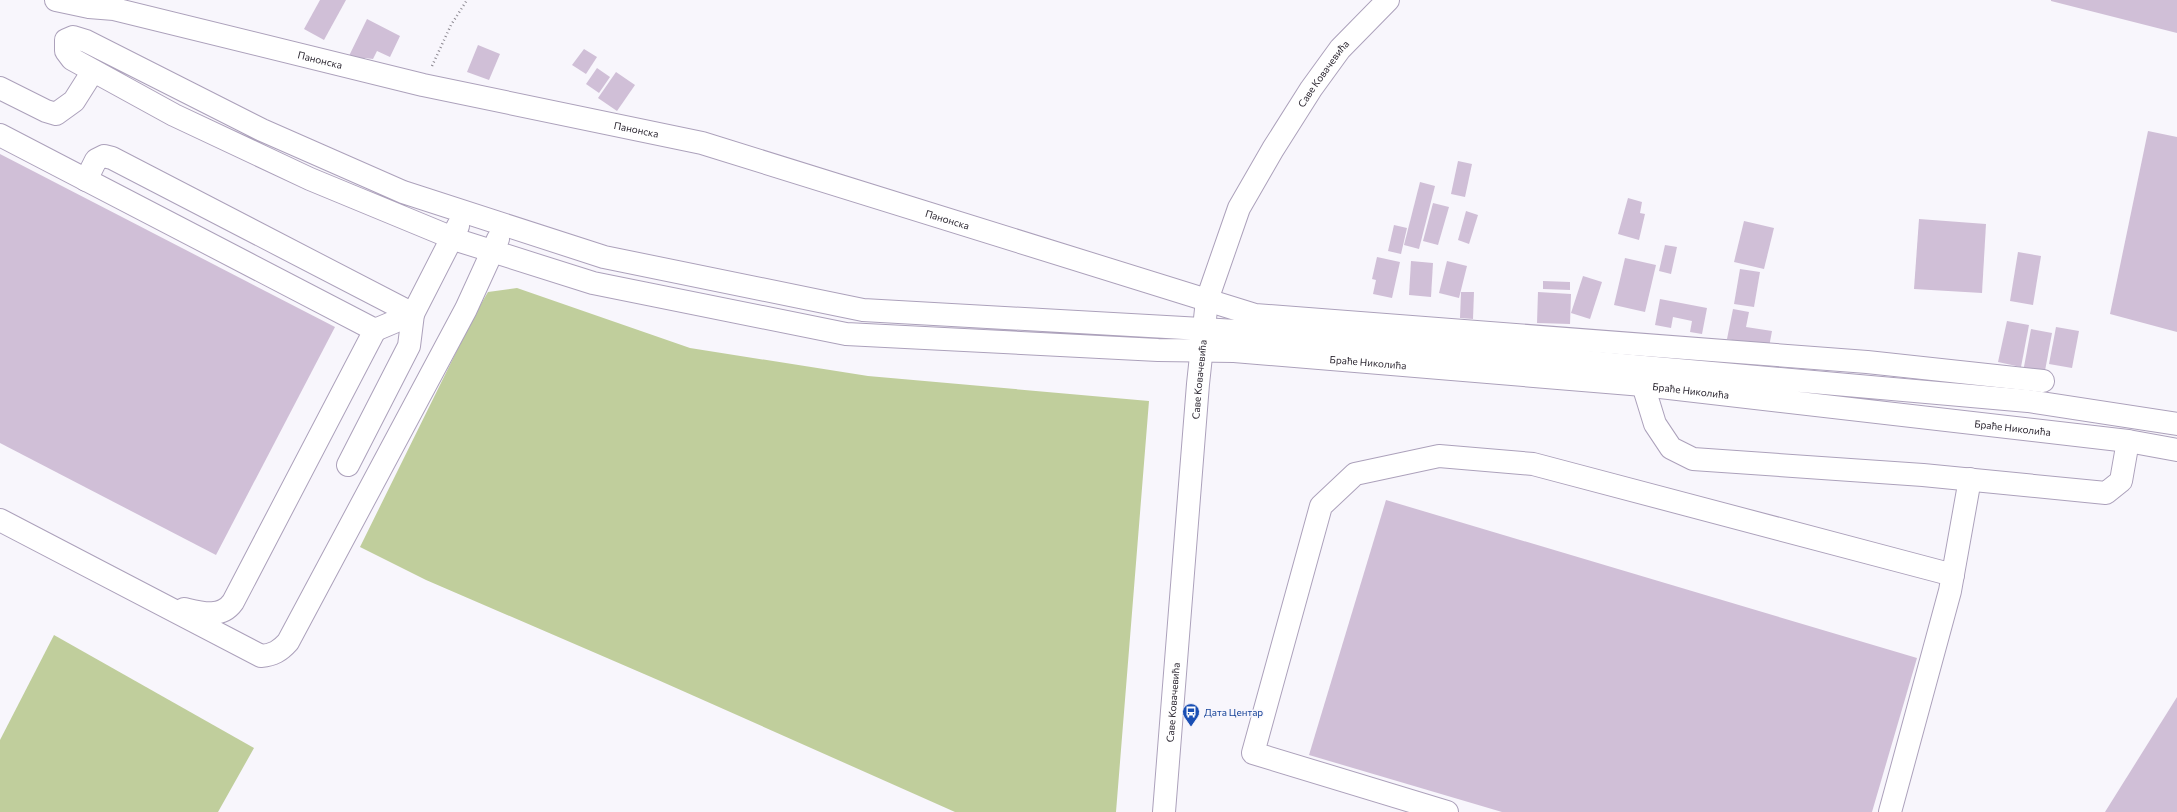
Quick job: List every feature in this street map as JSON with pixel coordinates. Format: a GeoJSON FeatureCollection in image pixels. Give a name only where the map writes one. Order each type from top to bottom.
{"type":"FeatureCollection","features":[{"type":"Feature","properties":{"kind":"street","name":"Панонска"},"geometry":{"type":"LineString","coordinates":[[56,0],[89,7],[114,9],[423,85],[702,143],[1255,315],[1867,362],[2043,381]]}},
{"type":"Feature","properties":{"kind":"street","name":"Саве Ковачевића"},"geometry":{"type":"LineString","coordinates":[[1164,812],[1207,300],[1239,208],[1273,149],[1311,89],[1340,49],[1388,0]]}},
{"type":"Feature","properties":{"kind":"street","name":"Браће Николића"},"geometry":{"type":"LineString","coordinates":[[2177,424],[2028,401],[1204,328],[863,310],[604,257],[403,192],[262,130],[86,41],[73,37],[66,40],[66,51],[72,59],[174,115],[310,179],[452,238],[593,283],[846,334],[1202,352],[1234,351],[1643,385],[2128,441],[2177,450]]}},
{"type":"Feature","properties":{"kind":"street"},"geometry":{"type":"LineString","coordinates":[[0,88],[46,111],[56,114],[74,101],[93,71]]}},
{"type":"Feature","properties":{"kind":"street"},"geometry":{"type":"LineString","coordinates":[[0,135],[375,330]]}},
{"type":"Feature","properties":{"kind":"street"},"geometry":{"type":"LineString","coordinates":[[86,180],[96,160],[104,156],[112,158],[413,314]]}},
{"type":"Feature","properties":{"kind":"street"},"geometry":{"type":"LineString","coordinates":[[348,465],[409,346],[413,314],[465,212]]}},
{"type":"Feature","properties":{"kind":"street"},"geometry":{"type":"LineString","coordinates":[[0,520],[260,656],[271,655],[281,650],[288,642],[466,310],[505,225]]}},
{"type":"Feature","properties":{"kind":"street"},"geometry":{"type":"LineString","coordinates":[[157,602],[210,614],[220,612],[229,607],[375,330],[413,314]]}},
{"type":"Feature","properties":{"kind":"street"},"geometry":{"type":"LineString","coordinates":[[1643,385],[1655,424],[1671,448],[1693,460],[1923,474],[2106,493],[2121,481],[2128,441]]}},
{"type":"Feature","properties":{"kind":"street"},"geometry":{"type":"LineString","coordinates":[[1447,812],[1253,753],[1321,506],[1354,474],[1439,456],[1533,464],[1953,575]]}},
{"type":"Feature","properties":{"kind":"street"},"geometry":{"type":"LineString","coordinates":[[1890,812],[1950,591],[1970,480]]}},
{"type":"Feature","properties":{"kind":"path"},"geometry":{"type":"LineString","coordinates":[[423,85],[451,25],[467,0]]}},
{"type":"Feature","properties":{"kind":"green space"},"geometry":{"type":"Polygon","coordinates":[[[517,288],[690,348],[868,376],[1149,401],[1116,812],[955,812],[658,680],[426,580],[360,547],[475,314],[488,292],[517,288]]]}},
{"type":"Feature","properties":{"kind":"green space"},"geometry":{"type":"Polygon","coordinates":[[[54,635],[254,748],[218,812],[0,812],[0,740],[54,635]]]}},
{"type":"Feature","properties":{"kind":"building"},"geometry":{"type":"Polygon","coordinates":[[[320,0],[346,0],[324,40],[304,29],[320,0]]]}},
{"type":"Feature","properties":{"kind":"building"},"geometry":{"type":"Polygon","coordinates":[[[2177,0],[2177,33],[2051,1],[2177,0]]]}},
{"type":"Feature","properties":{"kind":"building"},"geometry":{"type":"Polygon","coordinates":[[[367,19],[400,36],[390,57],[377,51],[373,59],[365,58],[362,64],[347,60],[367,19]]]}},
{"type":"Feature","properties":{"kind":"building"},"geometry":{"type":"Polygon","coordinates":[[[478,45],[500,54],[489,80],[467,72],[478,45]]]}},
{"type":"Feature","properties":{"kind":"building"},"geometry":{"type":"Polygon","coordinates":[[[584,49],[597,57],[586,74],[572,65],[584,49]]]}},
{"type":"Feature","properties":{"kind":"building"},"geometry":{"type":"Polygon","coordinates":[[[597,68],[610,77],[599,93],[586,84],[597,68]]]}},
{"type":"Feature","properties":{"kind":"building"},"geometry":{"type":"Polygon","coordinates":[[[616,72],[635,85],[617,111],[598,98],[616,72]]]}},
{"type":"Feature","properties":{"kind":"building"},"geometry":{"type":"Polygon","coordinates":[[[2148,131],[2177,137],[2177,332],[2110,314],[2148,131]]]}},
{"type":"Feature","properties":{"kind":"building"},"geometry":{"type":"Polygon","coordinates":[[[0,154],[335,327],[216,555],[0,443],[0,154]]]}},
{"type":"Feature","properties":{"kind":"building"},"geometry":{"type":"Polygon","coordinates":[[[1458,161],[1472,164],[1465,197],[1451,194],[1458,161]]]}},
{"type":"Feature","properties":{"kind":"building"},"geometry":{"type":"Polygon","coordinates":[[[1420,182],[1435,186],[1419,249],[1404,245],[1420,182]]]}},
{"type":"Feature","properties":{"kind":"building"},"geometry":{"type":"Polygon","coordinates":[[[1628,198],[1642,202],[1640,213],[1645,214],[1639,240],[1618,234],[1628,198]]]}},
{"type":"Feature","properties":{"kind":"building"},"geometry":{"type":"Polygon","coordinates":[[[1433,203],[1449,207],[1438,245],[1423,241],[1433,203]]]}},
{"type":"Feature","properties":{"kind":"building"},"geometry":{"type":"Polygon","coordinates":[[[1466,211],[1478,215],[1469,244],[1458,240],[1466,211]]]}},
{"type":"Feature","properties":{"kind":"building"},"geometry":{"type":"Polygon","coordinates":[[[1919,219],[1986,224],[1982,293],[1914,289],[1919,219]]]}},
{"type":"Feature","properties":{"kind":"building"},"geometry":{"type":"Polygon","coordinates":[[[1744,221],[1774,228],[1764,269],[1734,262],[1744,221]]]}},
{"type":"Feature","properties":{"kind":"building"},"geometry":{"type":"Polygon","coordinates":[[[1394,225],[1407,228],[1401,254],[1388,251],[1394,225]]]}},
{"type":"Feature","properties":{"kind":"building"},"geometry":{"type":"Polygon","coordinates":[[[1665,245],[1677,247],[1671,274],[1659,271],[1665,245]]]}},
{"type":"Feature","properties":{"kind":"building"},"geometry":{"type":"Polygon","coordinates":[[[2018,252],[2041,256],[2033,305],[2010,301],[2018,252]]]}},
{"type":"Feature","properties":{"kind":"building"},"geometry":{"type":"Polygon","coordinates":[[[1377,257],[1400,262],[1392,298],[1373,294],[1376,280],[1372,279],[1377,257]]]}},
{"type":"Feature","properties":{"kind":"building"},"geometry":{"type":"Polygon","coordinates":[[[1625,258],[1656,265],[1645,312],[1614,305],[1625,258]]]}},
{"type":"Feature","properties":{"kind":"building"},"geometry":{"type":"Polygon","coordinates":[[[1411,261],[1433,263],[1431,297],[1409,295],[1411,261]]]}},
{"type":"Feature","properties":{"kind":"building"},"geometry":{"type":"Polygon","coordinates":[[[1447,261],[1467,266],[1459,298],[1439,293],[1447,261]]]}},
{"type":"Feature","properties":{"kind":"building"},"geometry":{"type":"Polygon","coordinates":[[[1740,269],[1760,272],[1754,307],[1734,304],[1740,269]]]}},
{"type":"Feature","properties":{"kind":"building"},"geometry":{"type":"Polygon","coordinates":[[[1583,276],[1602,282],[1590,319],[1571,313],[1583,276]]]}},
{"type":"Feature","properties":{"kind":"building"},"geometry":{"type":"Polygon","coordinates":[[[1543,281],[1570,282],[1570,290],[1543,289],[1543,281]]]}},
{"type":"Feature","properties":{"kind":"building"},"geometry":{"type":"Polygon","coordinates":[[[1461,292],[1474,292],[1473,319],[1460,318],[1461,292]]]}},
{"type":"Feature","properties":{"kind":"building"},"geometry":{"type":"Polygon","coordinates":[[[1538,292],[1571,294],[1570,324],[1537,323],[1538,292]]]}},
{"type":"Feature","properties":{"kind":"building"},"geometry":{"type":"Polygon","coordinates":[[[1660,299],[1707,308],[1702,334],[1690,332],[1692,321],[1673,317],[1671,328],[1655,325],[1660,299]]]}},
{"type":"Feature","properties":{"kind":"building"},"geometry":{"type":"Polygon","coordinates":[[[1733,309],[1749,312],[1746,327],[1772,331],[1769,347],[1727,339],[1733,309]]]}},
{"type":"Feature","properties":{"kind":"building"},"geometry":{"type":"Polygon","coordinates":[[[2007,321],[2029,325],[2021,367],[1998,362],[2007,321]]]}},
{"type":"Feature","properties":{"kind":"building"},"geometry":{"type":"Polygon","coordinates":[[[2056,327],[2079,331],[2072,368],[2049,364],[2056,327]]]}},
{"type":"Feature","properties":{"kind":"building"},"geometry":{"type":"Polygon","coordinates":[[[2031,329],[2052,333],[2044,376],[2023,372],[2031,329]]]}},
{"type":"Feature","properties":{"kind":"building"},"geometry":{"type":"Polygon","coordinates":[[[1386,500],[1917,658],[1872,812],[1502,812],[1309,755],[1386,500]]]}},
{"type":"Feature","properties":{"kind":"building"},"geometry":{"type":"Polygon","coordinates":[[[2177,697],[2177,812],[2105,812],[2177,697]]]}},
{"type":"Feature","properties":{"kind":"place","name":"Дата Центар"},"geometry":{"type":"Point","coordinates":[1191,727]}}]}
